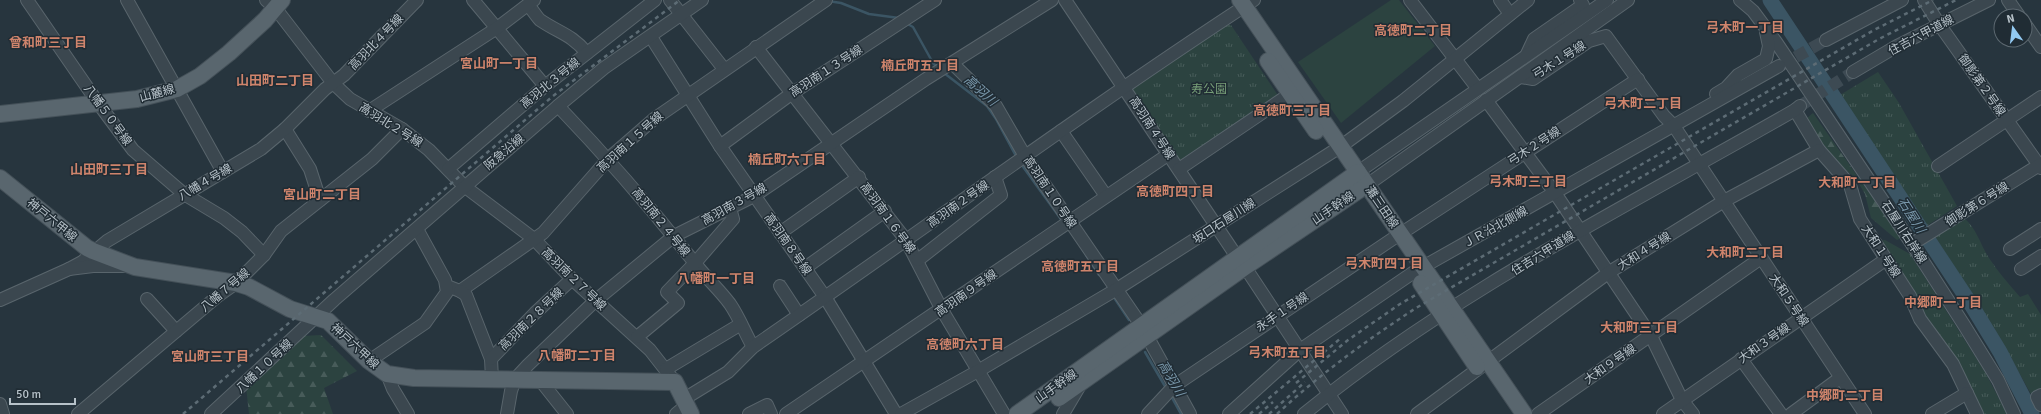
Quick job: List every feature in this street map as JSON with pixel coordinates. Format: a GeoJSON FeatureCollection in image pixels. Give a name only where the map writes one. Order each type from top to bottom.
{"type":"FeatureCollection","features":[{"type":"Feature","properties":{"kind":"main road","name":"山麓線"},"geometry":{"type":"LineString","coordinates":[[0,114],[56,109],[146,97],[177,89],[200,76],[229,53],[275,3]]}},
{"type":"Feature","properties":{"kind":"main road","name":"灘三田線"},"geometry":{"type":"LineString","coordinates":[[1240,4],[1290,94],[1335,149]]}},
{"type":"Feature","properties":{"kind":"main road","name":"灘三田線"},"geometry":{"type":"LineString","coordinates":[[1240,4],[1335,149],[1483,366],[1511,414]]}},
{"type":"Feature","properties":{"kind":"main road","name":"神戸六甲線"},"geometry":{"type":"LineString","coordinates":[[0,178],[86,248],[135,267],[236,283],[265,294],[290,309],[328,321],[369,361],[387,374],[398,377],[675,382]]}},
{"type":"Feature","properties":{"kind":"main road","name":"山手幹線"},"geometry":{"type":"LineString","coordinates":[[1017,414],[1144,331],[1358,181]]}},
{"type":"Feature","properties":{"kind":"main road","name":"山手幹線"},"geometry":{"type":"LineString","coordinates":[[1035,414],[1082,381],[1144,331]]}},
{"type":"Feature","properties":{"kind":"main road","name":"灘三田線"},"geometry":{"type":"LineString","coordinates":[[1483,366],[1524,414]]}},
{"type":"Feature","properties":{"kind":"main road"},"geometry":{"type":"LineString","coordinates":[[675,382],[684,408]]}},
{"type":"Feature","properties":{"kind":"street","name":"八幡５０号線"},"geometry":{"type":"LineString","coordinates":[[27,0],[98,103],[133,150],[184,194],[224,218],[242,232],[264,256]]}},
{"type":"Feature","properties":{"kind":"street"},"geometry":{"type":"LineString","coordinates":[[127,0],[223,172]]}},
{"type":"Feature","properties":{"kind":"street","name":"高羽北４号線"},"geometry":{"type":"LineString","coordinates":[[333,83],[344,75],[417,0]]}},
{"type":"Feature","properties":{"kind":"street"},"geometry":{"type":"LineString","coordinates":[[473,0],[545,86]]}},
{"type":"Feature","properties":{"kind":"street","name":"高羽北３号線"},"geometry":{"type":"LineString","coordinates":[[448,169],[545,86],[655,0]]}},
{"type":"Feature","properties":{"kind":"street"},"geometry":{"type":"LineString","coordinates":[[670,0],[724,69]]}},
{"type":"Feature","properties":{"kind":"street","name":"阪急沿線"},"geometry":{"type":"LineString","coordinates":[[316,317],[464,186],[604,68],[651,37],[702,0]]}},
{"type":"Feature","properties":{"kind":"street","name":"高羽南１３号線"},"geometry":{"type":"LineString","coordinates":[[720,146],[792,94],[935,0]]}},
{"type":"Feature","properties":{"kind":"street","name":"高羽南３号線"},"geometry":{"type":"LineString","coordinates":[[515,379],[595,300],[674,236],[754,196],[830,142],[926,79],[953,64],[1052,0]]}},
{"type":"Feature","properties":{"kind":"street","name":"高羽南４号線"},"geometry":{"type":"LineString","coordinates":[[1065,0],[1124,86],[1342,414]]}},
{"type":"Feature","properties":{"kind":"street"},"geometry":{"type":"LineString","coordinates":[[1410,0],[1478,89]]}},
{"type":"Feature","properties":{"kind":"street"},"geometry":{"type":"LineString","coordinates":[[1500,0],[1510,14]]}},
{"type":"Feature","properties":{"kind":"street","name":"坂口石屋川線"},"geometry":{"type":"LineString","coordinates":[[901,414],[978,372],[1117,289],[1335,149],[1403,101],[1528,0]]}},
{"type":"Feature","properties":{"kind":"street","name":"山手幹線"},"geometry":{"type":"LineString","coordinates":[[1358,181],[1478,89],[1607,0]]}},
{"type":"Feature","properties":{"kind":"street","name":"山手幹線"},"geometry":{"type":"LineString","coordinates":[[1358,181],[1521,77],[1628,0]]}},
{"type":"Feature","properties":{"kind":"street","name":"石屋川右岸線"},"geometry":{"type":"LineString","coordinates":[[1740,0],[1753,11],[1765,27],[1917,241],[1985,358],[2014,414]]}},
{"type":"Feature","properties":{"kind":"street"},"geometry":{"type":"LineString","coordinates":[[1826,40],[1902,0]]}},
{"type":"Feature","properties":{"kind":"street","name":"御影第２号線"},"geometry":{"type":"LineString","coordinates":[[1924,0],[1939,24],[2040,166]]}},
{"type":"Feature","properties":{"kind":"street","name":"住吉六甲道線"},"geometry":{"type":"LineString","coordinates":[[1854,72],[1939,24],[1989,0]]}},
{"type":"Feature","properties":{"kind":"street"},"geometry":{"type":"LineString","coordinates":[[369,112],[497,28],[531,2],[539,19],[568,34],[577,41],[587,53]]}},
{"type":"Feature","properties":{"kind":"street"},"geometry":{"type":"LineString","coordinates":[[1527,56],[1534,39],[1582,2]]}},
{"type":"Feature","properties":{"kind":"street","name":"高羽北２号線"},"geometry":{"type":"LineString","coordinates":[[275,3],[333,83],[350,99],[369,112],[402,130],[429,150],[464,186]]}},
{"type":"Feature","properties":{"kind":"street","name":"高羽南１５号線"},"geometry":{"type":"LineString","coordinates":[[460,291],[543,233],[609,158],[654,119],[687,94],[821,3]]}},
{"type":"Feature","properties":{"kind":"street","name":"高羽南２号線"},"geometry":{"type":"LineString","coordinates":[[684,408],[728,372],[753,347],[1240,4]]}},
{"type":"Feature","properties":{"kind":"street"},"geometry":{"type":"LineString","coordinates":[[1674,126],[1683,115],[1726,88],[1738,75],[1766,59],[1769,46],[1765,27]]}},
{"type":"Feature","properties":{"kind":"street","name":"弓木１号線"},"geometry":{"type":"LineString","coordinates":[[1521,77],[1533,79],[1589,41],[1606,36],[1664,116],[1674,126],[1699,165]]}},
{"type":"Feature","properties":{"kind":"street"},"geometry":{"type":"LineString","coordinates":[[2033,36],[2041,47]]}},
{"type":"Feature","properties":{"kind":"street","name":"高羽南８号線"},"geometry":{"type":"LineString","coordinates":[[651,37],[720,146],[825,297],[896,414]]}},
{"type":"Feature","properties":{"kind":"street","name":"高羽南１６号線"},"geometry":{"type":"LineString","coordinates":[[756,47],[859,177],[906,240],[918,260],[942,310],[1001,409]]}},
{"type":"Feature","properties":{"kind":"street","name":"高羽南１０号線"},"geometry":{"type":"LineString","coordinates":[[953,64],[996,106],[1021,159],[1066,223],[1117,289],[1144,331],[1172,389],[1190,414]]}},
{"type":"Feature","properties":{"kind":"street","name":"ＪＲ沿北側線"},"geometry":{"type":"LineString","coordinates":[[1230,414],[1300,350],[1418,270],[1779,66]]}},
{"type":"Feature","properties":{"kind":"street","name":"弓木２号線"},"geometry":{"type":"LineString","coordinates":[[1396,237],[1638,79]]}},
{"type":"Feature","properties":{"kind":"street","name":"八幡４号線"},"geometry":{"type":"LineString","coordinates":[[0,300],[82,262],[93,251],[184,194],[261,149],[285,129],[333,83]]}},
{"type":"Feature","properties":{"kind":"street"},"geometry":{"type":"LineString","coordinates":[[1179,169],[1290,94]]}},
{"type":"Feature","properties":{"kind":"street"},"geometry":{"type":"LineString","coordinates":[[1938,166],[2041,96]]}},
{"type":"Feature","properties":{"kind":"street"},"geometry":{"type":"LineString","coordinates":[[1486,100],[1555,193],[1651,336],[1682,400],[1693,414]]}},
{"type":"Feature","properties":{"kind":"street","name":"高羽南２４号線"},"geometry":{"type":"LineString","coordinates":[[558,106],[609,158],[674,236],[695,264],[731,305],[753,347]]}},
{"type":"Feature","properties":{"kind":"street","name":"住吉六甲道線"},"geometry":{"type":"LineString","coordinates":[[1304,414],[1328,394],[1382,354],[1447,312],[1580,230],[1699,165],[1797,108]]}},
{"type":"Feature","properties":{"kind":"street","name":"大和１号線"},"geometry":{"type":"LineString","coordinates":[[1797,108],[1819,150],[1850,185],[1860,218],[1910,296],[1920,319],[1953,364],[1977,414]]}},
{"type":"Feature","properties":{"kind":"street"},"geometry":{"type":"LineString","coordinates":[[285,129],[310,169],[320,200]]}},
{"type":"Feature","properties":{"kind":"street","name":"八幡７号線"},"geometry":{"type":"LineString","coordinates":[[78,414],[219,295],[236,283],[264,256],[281,231],[372,159],[402,130]]}},
{"type":"Feature","properties":{"kind":"street"},"geometry":{"type":"LineString","coordinates":[[1061,131],[1106,196]]}},
{"type":"Feature","properties":{"kind":"street","name":"大和４号線"},"geometry":{"type":"LineString","coordinates":[[1419,413],[1608,273],[1724,201],[1819,150]]}},
{"type":"Feature","properties":{"kind":"street","name":"高羽南９号線"},"geometry":{"type":"LineString","coordinates":[[786,414],[942,310],[1066,223],[1169,154]]}},
{"type":"Feature","properties":{"kind":"street","name":"大和５号線"},"geometry":{"type":"LineString","coordinates":[[1699,165],[1865,414]]}},
{"type":"Feature","properties":{"kind":"street","name":"御影第６号線"},"geometry":{"type":"LineString","coordinates":[[1917,241],[2040,166]]}},
{"type":"Feature","properties":{"kind":"street"},"geometry":{"type":"LineString","coordinates":[[780,233],[859,177]]}},
{"type":"Feature","properties":{"kind":"street"},"geometry":{"type":"LineString","coordinates":[[918,260],[1001,195],[995,178]]}},
{"type":"Feature","properties":{"kind":"street","name":"高羽南２７号線"},"geometry":{"type":"LineString","coordinates":[[464,186],[534,239],[572,279],[650,350],[675,382]]}},
{"type":"Feature","properties":{"kind":"street"},"geometry":{"type":"LineString","coordinates":[[637,338],[678,303],[667,292],[695,264],[733,218],[730,208]]}},
{"type":"Feature","properties":{"kind":"street"},"geometry":{"type":"LineString","coordinates":[[805,268],[885,211]]}},
{"type":"Feature","properties":{"kind":"street"},"geometry":{"type":"LineString","coordinates":[[369,361],[425,323],[446,296],[447,286],[417,229]]}},
{"type":"Feature","properties":{"kind":"street"},"geometry":{"type":"LineString","coordinates":[[2010,249],[2041,229]]}},
{"type":"Feature","properties":{"kind":"street","name":"永手１号線"},"geometry":{"type":"LineString","coordinates":[[1148,414],[1172,389],[1277,316],[1396,237]]}},
{"type":"Feature","properties":{"kind":"street"},"geometry":{"type":"LineString","coordinates":[[2021,268],[2041,256]]}},
{"type":"Feature","properties":{"kind":"street","name":"大和９号線"},"geometry":{"type":"LineString","coordinates":[[1538,414],[1761,258]]}},
{"type":"Feature","properties":{"kind":"street","name":"大和３号線"},"geometry":{"type":"LineString","coordinates":[[1663,414],[1886,260]]}},
{"type":"Feature","properties":{"kind":"street","name":"八幡４号線"},"geometry":{"type":"LineString","coordinates":[[69,269],[99,266],[135,267]]}},
{"type":"Feature","properties":{"kind":"street","name":"高羽南２８号線"},"geometry":{"type":"LineString","coordinates":[[491,358],[535,313],[572,279]]}},
{"type":"Feature","properties":{"kind":"street"},"geometry":{"type":"LineString","coordinates":[[447,286],[466,295],[491,358],[492,379]]}},
{"type":"Feature","properties":{"kind":"street"},"geometry":{"type":"LineString","coordinates":[[780,286],[799,315]]}},
{"type":"Feature","properties":{"kind":"street"},"geometry":{"type":"LineString","coordinates":[[147,298],[176,331]]}},
{"type":"Feature","properties":{"kind":"street","name":"八幡１０号線"},"geometry":{"type":"LineString","coordinates":[[211,414],[316,317]]}},
{"type":"Feature","properties":{"kind":"street"},"geometry":{"type":"LineString","coordinates":[[666,369],[741,324]]}},
{"type":"Feature","properties":{"kind":"street"},"geometry":{"type":"LineString","coordinates":[[1741,359],[1782,414]]}},
{"type":"Feature","properties":{"kind":"street"},"geometry":{"type":"LineString","coordinates":[[387,374],[393,389],[408,414]]}},
{"type":"Feature","properties":{"kind":"street"},"geometry":{"type":"LineString","coordinates":[[1791,414],[1840,378]]}},
{"type":"Feature","properties":{"kind":"street"},"geometry":{"type":"LineString","coordinates":[[507,414],[511,391],[515,379]]}},
{"type":"Feature","properties":{"kind":"street"},"geometry":{"type":"LineString","coordinates":[[540,380],[567,414]]}},
{"type":"Feature","properties":{"kind":"street"},"geometry":{"type":"LineString","coordinates":[[1063,414],[1080,389],[1082,381]]}},
{"type":"Feature","properties":{"kind":"street"},"geometry":{"type":"LineString","coordinates":[[1932,414],[1967,393]]}},
{"type":"Feature","properties":{"kind":"street"},"geometry":{"type":"LineString","coordinates":[[0,404],[3,414]]}},
{"type":"Feature","properties":{"kind":"street"},"geometry":{"type":"LineString","coordinates":[[749,414],[769,410]]}},
{"type":"Feature","properties":{"kind":"green space"},"geometry":{"type":"Polygon","coordinates":[[[1391,0],[1399,0],[1435,46],[1341,123],[1298,62],[1391,0]]]}},
{"type":"Feature","properties":{"kind":"green space","name":"寿公園"},"geometry":{"type":"Polygon","coordinates":[[[1224,24],[1231,25],[1279,97],[1179,164],[1129,88],[1224,24]]]}},
{"type":"Feature","properties":{"kind":"green space"},"geometry":{"type":"Polygon","coordinates":[[[1878,72],[1899,103],[1957,206],[1925,227],[1840,95],[1878,72]]]}},
{"type":"Feature","properties":{"kind":"green space"},"geometry":{"type":"Polygon","coordinates":[[[1813,113],[1901,238],[1897,240],[1871,218],[1865,194],[1856,179],[1823,149],[1807,118],[1813,113]]]}},
{"type":"Feature","properties":{"kind":"green space"},"geometry":{"type":"Polygon","coordinates":[[[1964,218],[1972,227],[1989,258],[2000,273],[2020,297],[2028,294],[2041,315],[2041,390],[2031,394],[2002,342],[1934,235],[1964,218]]]}},
{"type":"Feature","properties":{"kind":"green space"},"geometry":{"type":"Polygon","coordinates":[[[1885,240],[1910,254],[1985,372],[2007,414],[1980,414],[1953,353],[1925,319],[1880,241],[1885,240]]]}},
{"type":"Feature","properties":{"kind":"green space"},"geometry":{"type":"Polygon","coordinates":[[[321,335],[357,371],[324,388],[333,414],[249,414],[246,386],[302,336],[321,335]]]}},
{"type":"Feature","properties":{"kind":"waterway","name":"石屋川"},"geometry":{"type":"LineString","coordinates":[[1770,0],[1972,306],[2000,352],[2032,414]]}},
{"type":"Feature","properties":{"kind":"waterway","name":"高羽川"},"geometry":{"type":"LineString","coordinates":[[828,1],[841,3],[869,14],[899,18]]}},
{"type":"Feature","properties":{"kind":"waterway","name":"高羽川"},"geometry":{"type":"LineString","coordinates":[[906,23],[913,27],[933,63],[937,67]]}},
{"type":"Feature","properties":{"kind":"waterway","name":"高羽川"},"geometry":{"type":"LineString","coordinates":[[944,73],[987,106],[996,119],[1017,158]]}},
{"type":"Feature","properties":{"kind":"waterway","name":"高羽川"},"geometry":{"type":"LineString","coordinates":[[1021,164],[1063,222]]}},
{"type":"Feature","properties":{"kind":"waterway","name":"高羽川"},"geometry":{"type":"LineString","coordinates":[[1086,255],[1099,275]]}},
{"type":"Feature","properties":{"kind":"waterway","name":"高羽川"},"geometry":{"type":"LineString","coordinates":[[1113,296],[1129,320]]}},
{"type":"Feature","properties":{"kind":"waterway","name":"高羽川"},"geometry":{"type":"LineString","coordinates":[[1145,352],[1166,388]]}},
{"type":"Feature","properties":{"kind":"waterway","name":"高羽川"},"geometry":{"type":"LineString","coordinates":[[1171,396],[1181,414]]}},
{"type":"Feature","properties":{"kind":"tunnel"},"geometry":{"type":"LineString","coordinates":[[1780,66],[1826,40]]}},
{"type":"Feature","properties":{"kind":"tunnel"},"geometry":{"type":"LineString","coordinates":[[1800,106],[1853,72]]}},
{"type":"Feature","properties":{"kind":"railway"},"geometry":{"type":"LineString","coordinates":[[183,414],[553,96],[680,0]]}},
{"type":"Feature","properties":{"kind":"railway"},"geometry":{"type":"LineString","coordinates":[[1296,383],[1348,340],[1400,304],[1874,30],[1933,0]]}},
{"type":"Feature","properties":{"kind":"railway"},"geometry":{"type":"LineString","coordinates":[[1277,414],[1293,399],[1344,358],[1416,308],[1879,39],[1956,0]]}},
{"type":"Feature","properties":{"kind":"railway"},"geometry":{"type":"LineString","coordinates":[[1250,414],[1341,338]]}},
{"type":"Feature","properties":{"kind":"railway"},"geometry":{"type":"LineString","coordinates":[[1269,414],[1305,382]]}},
{"type":"Feature","properties":{"kind":"railway"},"geometry":{"type":"LineString","coordinates":[[1259,414],[1273,402]]}},
{"type":"Feature","properties":{"kind":"district","name":"弓木町一丁目"},"geometry":{"type":"Point","coordinates":[1745,27]}},
{"type":"Feature","properties":{"kind":"district","name":"高徳町二丁目"},"geometry":{"type":"Point","coordinates":[1413,30]}},
{"type":"Feature","properties":{"kind":"district","name":"曾和町三丁目"},"geometry":{"type":"Point","coordinates":[48,42]}},
{"type":"Feature","properties":{"kind":"district","name":"宮山町一丁目"},"geometry":{"type":"Point","coordinates":[499,63]}},
{"type":"Feature","properties":{"kind":"district","name":"楠丘町五丁目"},"geometry":{"type":"Point","coordinates":[920,65]}},
{"type":"Feature","properties":{"kind":"district","name":"山田町二丁目"},"geometry":{"type":"Point","coordinates":[275,80]}},
{"type":"Feature","properties":{"kind":"district","name":"弓木町二丁目"},"geometry":{"type":"Point","coordinates":[1643,103]}},
{"type":"Feature","properties":{"kind":"district","name":"高徳町三丁目"},"geometry":{"type":"Point","coordinates":[1292,110]}},
{"type":"Feature","properties":{"kind":"district","name":"楠丘町六丁目"},"geometry":{"type":"Point","coordinates":[787,159]}},
{"type":"Feature","properties":{"kind":"district","name":"山田町三丁目"},"geometry":{"type":"Point","coordinates":[109,169]}},
{"type":"Feature","properties":{"kind":"district","name":"弓木町三丁目"},"geometry":{"type":"Point","coordinates":[1528,181]}},
{"type":"Feature","properties":{"kind":"district","name":"大和町一丁目"},"geometry":{"type":"Point","coordinates":[1857,182]}},
{"type":"Feature","properties":{"kind":"district","name":"高徳町四丁目"},"geometry":{"type":"Point","coordinates":[1175,191]}},
{"type":"Feature","properties":{"kind":"district","name":"宮山町二丁目"},"geometry":{"type":"Point","coordinates":[322,194]}},
{"type":"Feature","properties":{"kind":"district","name":"大和町二丁目"},"geometry":{"type":"Point","coordinates":[1745,252]}},
{"type":"Feature","properties":{"kind":"district","name":"弓木町四丁目"},"geometry":{"type":"Point","coordinates":[1384,263]}},
{"type":"Feature","properties":{"kind":"district","name":"高徳町五丁目"},"geometry":{"type":"Point","coordinates":[1080,266]}},
{"type":"Feature","properties":{"kind":"district","name":"八幡町一丁目"},"geometry":{"type":"Point","coordinates":[716,278]}},
{"type":"Feature","properties":{"kind":"district","name":"中郷町一丁目"},"geometry":{"type":"Point","coordinates":[1943,302]}},
{"type":"Feature","properties":{"kind":"district","name":"大和町三丁目"},"geometry":{"type":"Point","coordinates":[1639,327]}},
{"type":"Feature","properties":{"kind":"district","name":"高徳町六丁目"},"geometry":{"type":"Point","coordinates":[965,344]}},
{"type":"Feature","properties":{"kind":"district","name":"弓木町五丁目"},"geometry":{"type":"Point","coordinates":[1287,352]}},
{"type":"Feature","properties":{"kind":"district","name":"八幡町二丁目"},"geometry":{"type":"Point","coordinates":[577,355]}},
{"type":"Feature","properties":{"kind":"district","name":"宮山町三丁目"},"geometry":{"type":"Point","coordinates":[210,356]}},
{"type":"Feature","properties":{"kind":"district","name":"中郷町二丁目"},"geometry":{"type":"Point","coordinates":[1845,395]}}]}
